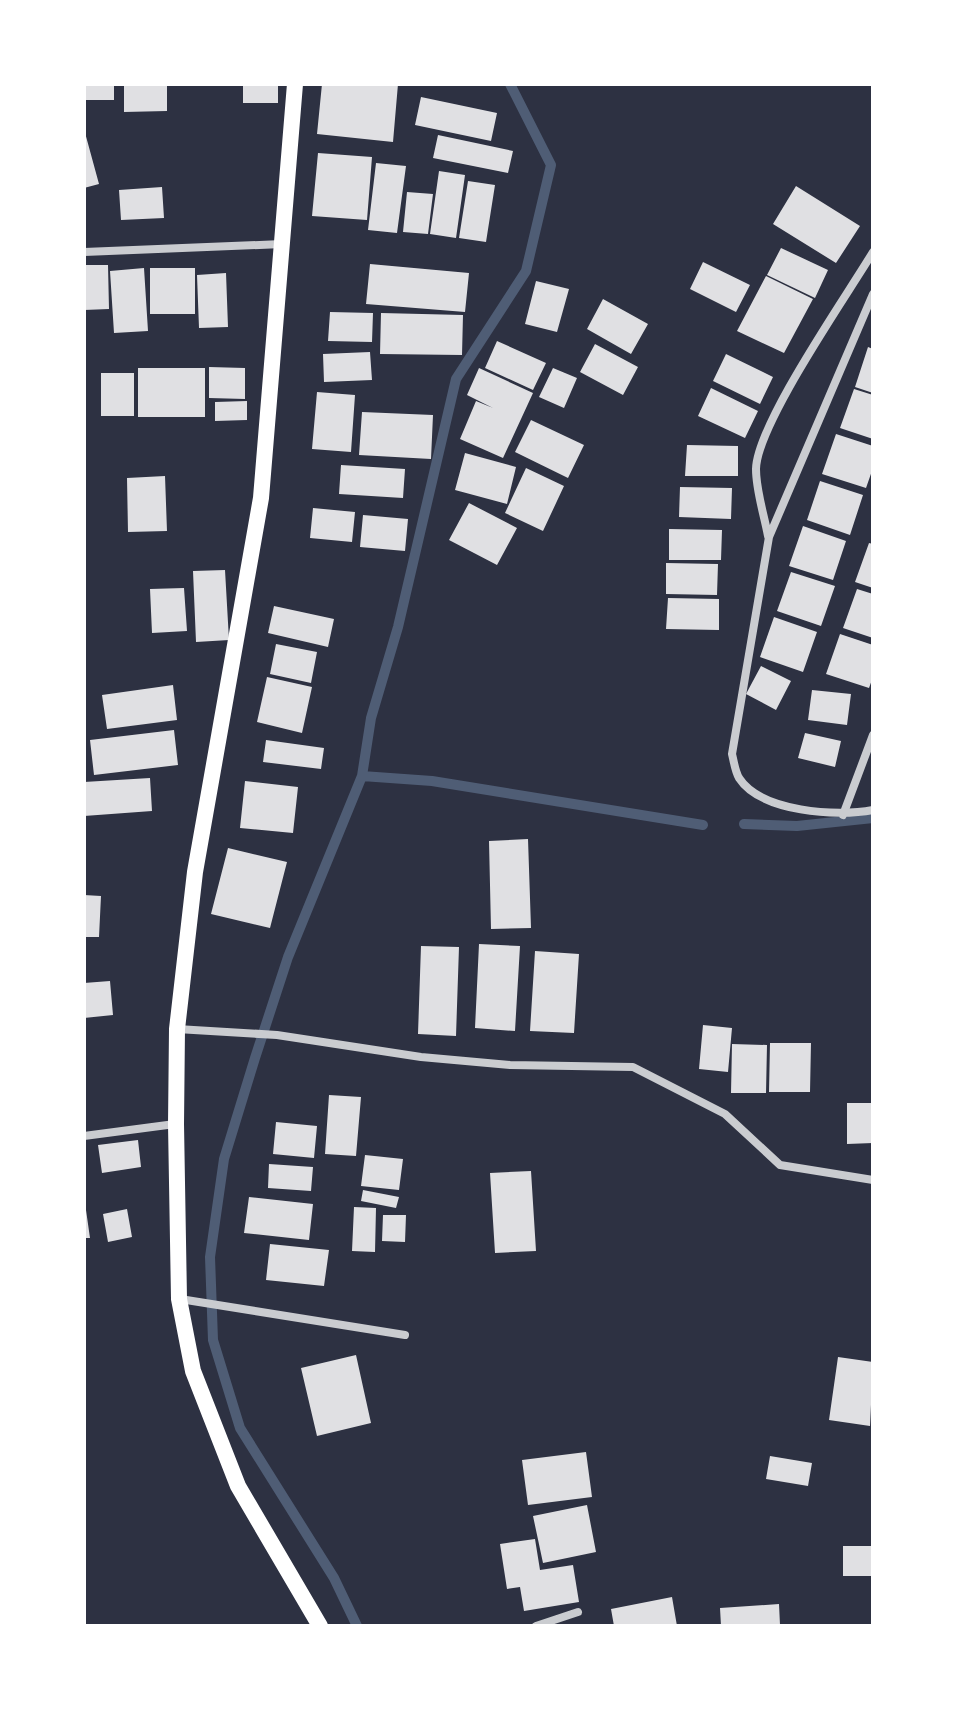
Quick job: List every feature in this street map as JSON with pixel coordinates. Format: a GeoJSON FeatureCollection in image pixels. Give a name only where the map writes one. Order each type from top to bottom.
{"type":"FeatureCollection","features":[{"type":"Feature","properties":{"kind":"main road"},"geometry":{"type":"LineString","coordinates":[[295,84],[261,498],[195,872],[177,1029],[176,1124],[179,1299],[193,1371],[238,1486],[320,1626]]}},
{"type":"Feature","properties":{"kind":"street"},"geometry":{"type":"LineString","coordinates":[[84,252],[283,244]]}},
{"type":"Feature","properties":{"kind":"street"},"geometry":{"type":"LineString","coordinates":[[769,537],[756,468],[760,450],[778,409],[873,252]]}},
{"type":"Feature","properties":{"kind":"street"},"geometry":{"type":"LineString","coordinates":[[873,294],[769,537],[732,754],[737,775],[754,794],[766,801],[843,815],[873,810]]}},
{"type":"Feature","properties":{"kind":"street"},"geometry":{"type":"LineString","coordinates":[[843,815],[873,735]]}},
{"type":"Feature","properties":{"kind":"street"},"geometry":{"type":"LineString","coordinates":[[177,1029],[277,1035],[421,1057],[510,1065],[633,1067],[725,1114],[780,1165],[873,1180]]}},
{"type":"Feature","properties":{"kind":"street"},"geometry":{"type":"LineString","coordinates":[[84,1136],[176,1124]]}},
{"type":"Feature","properties":{"kind":"street"},"geometry":{"type":"LineString","coordinates":[[179,1299],[405,1335]]}},
{"type":"Feature","properties":{"kind":"street"},"geometry":{"type":"LineString","coordinates":[[536,1626],[578,1612]]}},
{"type":"Feature","properties":{"kind":"building"},"geometry":{"type":"Polygon","coordinates":[[[84,84],[114,84],[114,100],[84,100],[84,84]]]}},
{"type":"Feature","properties":{"kind":"building"},"geometry":{"type":"Polygon","coordinates":[[[124,84],[167,84],[167,111],[124,112],[124,84]]]}},
{"type":"Feature","properties":{"kind":"building"},"geometry":{"type":"Polygon","coordinates":[[[243,84],[278,84],[278,103],[243,103],[243,84]]]}},
{"type":"Feature","properties":{"kind":"building"},"geometry":{"type":"Polygon","coordinates":[[[322,84],[398,84],[393,142],[317,134],[322,84]]]}},
{"type":"Feature","properties":{"kind":"building"},"geometry":{"type":"Polygon","coordinates":[[[421,97],[497,113],[491,141],[415,125],[421,97]]]}},
{"type":"Feature","properties":{"kind":"building"},"geometry":{"type":"Polygon","coordinates":[[[84,129],[99,184],[84,188],[84,129]]]}},
{"type":"Feature","properties":{"kind":"building"},"geometry":{"type":"Polygon","coordinates":[[[438,135],[513,151],[508,173],[433,158],[438,135]]]}},
{"type":"Feature","properties":{"kind":"building"},"geometry":{"type":"Polygon","coordinates":[[[318,153],[372,157],[367,220],[312,216],[318,153]]]}},
{"type":"Feature","properties":{"kind":"building"},"geometry":{"type":"Polygon","coordinates":[[[376,163],[406,166],[397,233],[368,230],[376,163]]]}},
{"type":"Feature","properties":{"kind":"building"},"geometry":{"type":"Polygon","coordinates":[[[439,171],[465,175],[456,238],[430,234],[439,171]]]}},
{"type":"Feature","properties":{"kind":"building"},"geometry":{"type":"Polygon","coordinates":[[[468,181],[495,185],[486,242],[459,238],[468,181]]]}},
{"type":"Feature","properties":{"kind":"building"},"geometry":{"type":"Polygon","coordinates":[[[796,186],[860,226],[836,263],[773,224],[796,186]]]}},
{"type":"Feature","properties":{"kind":"building"},"geometry":{"type":"Polygon","coordinates":[[[162,187],[164,218],[121,220],[119,190],[162,187]]]}},
{"type":"Feature","properties":{"kind":"building"},"geometry":{"type":"Polygon","coordinates":[[[407,192],[433,194],[428,234],[403,232],[407,192]]]}},
{"type":"Feature","properties":{"kind":"building"},"geometry":{"type":"Polygon","coordinates":[[[781,248],[828,270],[815,298],[767,275],[781,248]]]}},
{"type":"Feature","properties":{"kind":"building"},"geometry":{"type":"Polygon","coordinates":[[[703,262],[750,285],[736,312],[690,289],[703,262]]]}},
{"type":"Feature","properties":{"kind":"building"},"geometry":{"type":"Polygon","coordinates":[[[370,264],[469,273],[465,312],[366,304],[370,264]]]}},
{"type":"Feature","properties":{"kind":"building"},"geometry":{"type":"Polygon","coordinates":[[[84,265],[108,265],[109,309],[84,310],[84,265]]]}},
{"type":"Feature","properties":{"kind":"building"},"geometry":{"type":"Polygon","coordinates":[[[144,268],[148,331],[114,333],[110,271],[144,268]]]}},
{"type":"Feature","properties":{"kind":"building"},"geometry":{"type":"Polygon","coordinates":[[[150,268],[195,268],[195,314],[150,314],[150,268]]]}},
{"type":"Feature","properties":{"kind":"building"},"geometry":{"type":"Polygon","coordinates":[[[226,273],[228,327],[199,328],[197,275],[226,273]]]}},
{"type":"Feature","properties":{"kind":"building"},"geometry":{"type":"Polygon","coordinates":[[[766,276],[813,299],[784,353],[737,331],[766,276]]]}},
{"type":"Feature","properties":{"kind":"building"},"geometry":{"type":"Polygon","coordinates":[[[536,281],[569,289],[557,332],[525,324],[536,281]]]}},
{"type":"Feature","properties":{"kind":"building"},"geometry":{"type":"Polygon","coordinates":[[[603,299],[648,324],[631,354],[587,329],[603,299]]]}},
{"type":"Feature","properties":{"kind":"building"},"geometry":{"type":"Polygon","coordinates":[[[330,312],[373,313],[372,342],[328,341],[330,312]]]}},
{"type":"Feature","properties":{"kind":"building"},"geometry":{"type":"Polygon","coordinates":[[[381,313],[463,315],[462,355],[380,354],[381,313]]]}},
{"type":"Feature","properties":{"kind":"building"},"geometry":{"type":"Polygon","coordinates":[[[497,341],[546,363],[533,390],[485,368],[497,341]]]}},
{"type":"Feature","properties":{"kind":"building"},"geometry":{"type":"Polygon","coordinates":[[[595,344],[638,367],[623,395],[580,372],[595,344]]]}},
{"type":"Feature","properties":{"kind":"building"},"geometry":{"type":"Polygon","coordinates":[[[868,347],[873,349],[873,393],[855,387],[868,347]]]}},
{"type":"Feature","properties":{"kind":"building"},"geometry":{"type":"Polygon","coordinates":[[[370,352],[372,380],[324,382],[323,354],[370,352]]]}},
{"type":"Feature","properties":{"kind":"building"},"geometry":{"type":"Polygon","coordinates":[[[726,354],[773,377],[760,404],[713,381],[726,354]]]}},
{"type":"Feature","properties":{"kind":"building"},"geometry":{"type":"Polygon","coordinates":[[[209,367],[245,368],[245,399],[209,398],[209,367]]]}},
{"type":"Feature","properties":{"kind":"building"},"geometry":{"type":"Polygon","coordinates":[[[138,368],[205,368],[205,417],[138,417],[138,368]]]}},
{"type":"Feature","properties":{"kind":"building"},"geometry":{"type":"Polygon","coordinates":[[[479,368],[533,393],[503,458],[460,439],[476,401],[493,408],[467,395],[479,368]]]}},
{"type":"Feature","properties":{"kind":"building"},"geometry":{"type":"Polygon","coordinates":[[[553,368],[577,378],[564,408],[539,397],[553,368]]]}},
{"type":"Feature","properties":{"kind":"building"},"geometry":{"type":"Polygon","coordinates":[[[101,373],[134,373],[134,416],[101,416],[101,373]]]}},
{"type":"Feature","properties":{"kind":"building"},"geometry":{"type":"Polygon","coordinates":[[[711,388],[758,411],[745,438],[698,416],[711,388]]]}},
{"type":"Feature","properties":{"kind":"building"},"geometry":{"type":"Polygon","coordinates":[[[854,389],[873,395],[873,439],[840,428],[854,389]]]}},
{"type":"Feature","properties":{"kind":"building"},"geometry":{"type":"Polygon","coordinates":[[[317,392],[355,395],[351,452],[312,449],[317,392]]]}},
{"type":"Feature","properties":{"kind":"building"},"geometry":{"type":"Polygon","coordinates":[[[247,401],[247,420],[215,421],[215,402],[247,401]]]}},
{"type":"Feature","properties":{"kind":"building"},"geometry":{"type":"Polygon","coordinates":[[[362,412],[433,415],[431,459],[359,455],[362,412]]]}},
{"type":"Feature","properties":{"kind":"building"},"geometry":{"type":"Polygon","coordinates":[[[531,420],[584,445],[568,478],[515,452],[531,420]]]}},
{"type":"Feature","properties":{"kind":"building"},"geometry":{"type":"Polygon","coordinates":[[[836,434],[873,446],[873,468],[866,488],[822,474],[836,434]]]}},
{"type":"Feature","properties":{"kind":"building"},"geometry":{"type":"Polygon","coordinates":[[[687,445],[738,446],[738,476],[685,476],[687,445]]]}},
{"type":"Feature","properties":{"kind":"building"},"geometry":{"type":"Polygon","coordinates":[[[465,453],[516,467],[507,504],[455,490],[465,453]]]}},
{"type":"Feature","properties":{"kind":"building"},"geometry":{"type":"Polygon","coordinates":[[[341,465],[405,469],[403,498],[339,494],[341,465]]]}},
{"type":"Feature","properties":{"kind":"building"},"geometry":{"type":"Polygon","coordinates":[[[526,468],[564,486],[543,531],[505,513],[526,468]]]}},
{"type":"Feature","properties":{"kind":"building"},"geometry":{"type":"Polygon","coordinates":[[[165,476],[167,531],[128,532],[127,478],[165,476]]]}},
{"type":"Feature","properties":{"kind":"building"},"geometry":{"type":"Polygon","coordinates":[[[820,481],[863,495],[850,535],[807,520],[820,481]]]}},
{"type":"Feature","properties":{"kind":"building"},"geometry":{"type":"Polygon","coordinates":[[[680,487],[732,488],[731,519],[679,517],[680,487]]]}},
{"type":"Feature","properties":{"kind":"building"},"geometry":{"type":"Polygon","coordinates":[[[469,503],[517,528],[497,565],[449,540],[469,503]]]}},
{"type":"Feature","properties":{"kind":"building"},"geometry":{"type":"Polygon","coordinates":[[[313,508],[355,512],[352,542],[310,538],[313,508]]]}},
{"type":"Feature","properties":{"kind":"building"},"geometry":{"type":"Polygon","coordinates":[[[363,515],[408,519],[405,551],[360,547],[363,515]]]}},
{"type":"Feature","properties":{"kind":"building"},"geometry":{"type":"Polygon","coordinates":[[[803,526],[846,541],[833,580],[789,566],[803,526]]]}},
{"type":"Feature","properties":{"kind":"building"},"geometry":{"type":"Polygon","coordinates":[[[669,529],[722,530],[721,560],[669,560],[669,529]]]}},
{"type":"Feature","properties":{"kind":"building"},"geometry":{"type":"Polygon","coordinates":[[[869,543],[873,544],[873,588],[855,582],[869,543]]]}},
{"type":"Feature","properties":{"kind":"building"},"geometry":{"type":"Polygon","coordinates":[[[666,563],[718,564],[717,595],[666,594],[666,563]]]}},
{"type":"Feature","properties":{"kind":"building"},"geometry":{"type":"Polygon","coordinates":[[[225,570],[229,640],[196,642],[193,571],[225,570]]]}},
{"type":"Feature","properties":{"kind":"building"},"geometry":{"type":"Polygon","coordinates":[[[791,572],[835,586],[821,626],[777,611],[791,572]]]}},
{"type":"Feature","properties":{"kind":"building"},"geometry":{"type":"Polygon","coordinates":[[[184,588],[187,631],[152,633],[150,589],[184,588]]]}},
{"type":"Feature","properties":{"kind":"building"},"geometry":{"type":"Polygon","coordinates":[[[857,589],[873,594],[873,638],[843,628],[857,589]]]}},
{"type":"Feature","properties":{"kind":"building"},"geometry":{"type":"Polygon","coordinates":[[[668,598],[719,599],[719,630],[666,629],[668,598]]]}},
{"type":"Feature","properties":{"kind":"building"},"geometry":{"type":"Polygon","coordinates":[[[274,606],[334,619],[328,647],[268,633],[274,606]]]}},
{"type":"Feature","properties":{"kind":"building"},"geometry":{"type":"Polygon","coordinates":[[[774,617],[817,632],[803,672],[760,657],[774,617]]]}},
{"type":"Feature","properties":{"kind":"building"},"geometry":{"type":"Polygon","coordinates":[[[840,634],[873,645],[873,677],[869,688],[826,674],[840,634]]]}},
{"type":"Feature","properties":{"kind":"building"},"geometry":{"type":"Polygon","coordinates":[[[276,644],[317,652],[311,683],[270,674],[276,644]]]}},
{"type":"Feature","properties":{"kind":"building"},"geometry":{"type":"Polygon","coordinates":[[[761,666],[791,681],[776,710],[746,694],[761,666]]]}},
{"type":"Feature","properties":{"kind":"building"},"geometry":{"type":"Polygon","coordinates":[[[267,677],[312,687],[302,733],[257,722],[267,677]]]}},
{"type":"Feature","properties":{"kind":"building"},"geometry":{"type":"Polygon","coordinates":[[[173,685],[177,720],[107,729],[102,695],[173,685]]]}},
{"type":"Feature","properties":{"kind":"building"},"geometry":{"type":"Polygon","coordinates":[[[812,690],[851,694],[847,725],[808,720],[812,690]]]}},
{"type":"Feature","properties":{"kind":"building"},"geometry":{"type":"Polygon","coordinates":[[[174,730],[178,765],[94,775],[90,740],[174,730]]]}},
{"type":"Feature","properties":{"kind":"building"},"geometry":{"type":"Polygon","coordinates":[[[805,733],[841,741],[835,767],[798,758],[805,733]]]}},
{"type":"Feature","properties":{"kind":"building"},"geometry":{"type":"Polygon","coordinates":[[[266,740],[324,748],[321,769],[263,762],[266,740]]]}},
{"type":"Feature","properties":{"kind":"building"},"geometry":{"type":"Polygon","coordinates":[[[150,778],[152,811],[84,816],[84,782],[150,778]]]}},
{"type":"Feature","properties":{"kind":"building"},"geometry":{"type":"Polygon","coordinates":[[[245,781],[298,787],[293,833],[240,828],[245,781]]]}},
{"type":"Feature","properties":{"kind":"building"},"geometry":{"type":"Polygon","coordinates":[[[528,839],[531,928],[491,929],[489,841],[528,839]]]}},
{"type":"Feature","properties":{"kind":"building"},"geometry":{"type":"Polygon","coordinates":[[[228,848],[287,862],[270,928],[211,914],[228,848]]]}},
{"type":"Feature","properties":{"kind":"building"},"geometry":{"type":"Polygon","coordinates":[[[84,895],[101,896],[99,937],[84,937],[84,895]]]}},
{"type":"Feature","properties":{"kind":"building"},"geometry":{"type":"Polygon","coordinates":[[[479,944],[520,946],[515,1031],[475,1028],[479,944]]]}},
{"type":"Feature","properties":{"kind":"building"},"geometry":{"type":"Polygon","coordinates":[[[421,946],[459,947],[456,1036],[418,1034],[421,946]]]}},
{"type":"Feature","properties":{"kind":"building"},"geometry":{"type":"Polygon","coordinates":[[[535,951],[579,954],[574,1033],[530,1031],[535,951]]]}},
{"type":"Feature","properties":{"kind":"building"},"geometry":{"type":"Polygon","coordinates":[[[110,981],[113,1015],[84,1018],[84,983],[110,981]]]}},
{"type":"Feature","properties":{"kind":"building"},"geometry":{"type":"Polygon","coordinates":[[[703,1025],[732,1028],[728,1072],[699,1069],[703,1025]]]}},
{"type":"Feature","properties":{"kind":"building"},"geometry":{"type":"Polygon","coordinates":[[[770,1043],[811,1043],[810,1092],[769,1092],[770,1043]]]}},
{"type":"Feature","properties":{"kind":"building"},"geometry":{"type":"Polygon","coordinates":[[[732,1044],[767,1045],[766,1093],[731,1093],[732,1044]]]}},
{"type":"Feature","properties":{"kind":"building"},"geometry":{"type":"Polygon","coordinates":[[[329,1095],[361,1097],[356,1156],[325,1154],[329,1095]]]}},
{"type":"Feature","properties":{"kind":"building"},"geometry":{"type":"Polygon","coordinates":[[[847,1103],[873,1103],[873,1143],[847,1144],[847,1103]]]}},
{"type":"Feature","properties":{"kind":"building"},"geometry":{"type":"Polygon","coordinates":[[[276,1122],[317,1126],[314,1158],[273,1154],[276,1122]]]}},
{"type":"Feature","properties":{"kind":"building"},"geometry":{"type":"Polygon","coordinates":[[[138,1140],[141,1167],[102,1173],[98,1145],[138,1140]]]}},
{"type":"Feature","properties":{"kind":"building"},"geometry":{"type":"Polygon","coordinates":[[[365,1155],[403,1159],[399,1190],[361,1186],[365,1155]]]}},
{"type":"Feature","properties":{"kind":"building"},"geometry":{"type":"Polygon","coordinates":[[[269,1164],[313,1167],[311,1191],[268,1188],[269,1164]]]}},
{"type":"Feature","properties":{"kind":"building"},"geometry":{"type":"Polygon","coordinates":[[[531,1171],[536,1251],[495,1253],[490,1173],[531,1171]]]}},
{"type":"Feature","properties":{"kind":"building"},"geometry":{"type":"Polygon","coordinates":[[[363,1190],[399,1197],[396,1208],[361,1201],[363,1190]]]}},
{"type":"Feature","properties":{"kind":"building"},"geometry":{"type":"Polygon","coordinates":[[[84,1196],[90,1238],[84,1238],[84,1196]]]}},
{"type":"Feature","properties":{"kind":"building"},"geometry":{"type":"Polygon","coordinates":[[[249,1197],[313,1204],[309,1240],[244,1233],[249,1197]]]}},
{"type":"Feature","properties":{"kind":"building"},"geometry":{"type":"Polygon","coordinates":[[[354,1207],[376,1208],[375,1252],[352,1251],[354,1207]]]}},
{"type":"Feature","properties":{"kind":"building"},"geometry":{"type":"Polygon","coordinates":[[[127,1209],[132,1237],[108,1242],[103,1214],[127,1209]]]}},
{"type":"Feature","properties":{"kind":"building"},"geometry":{"type":"Polygon","coordinates":[[[383,1215],[406,1215],[405,1242],[382,1241],[383,1215]]]}},
{"type":"Feature","properties":{"kind":"building"},"geometry":{"type":"Polygon","coordinates":[[[270,1244],[329,1250],[324,1286],[266,1280],[270,1244]]]}},
{"type":"Feature","properties":{"kind":"building"},"geometry":{"type":"Polygon","coordinates":[[[356,1355],[371,1423],[317,1436],[301,1368],[356,1355]]]}},
{"type":"Feature","properties":{"kind":"building"},"geometry":{"type":"Polygon","coordinates":[[[838,1357],[873,1362],[870,1426],[829,1420],[838,1357]]]}},
{"type":"Feature","properties":{"kind":"building"},"geometry":{"type":"Polygon","coordinates":[[[586,1452],[592,1497],[528,1505],[522,1460],[586,1452]]]}},
{"type":"Feature","properties":{"kind":"building"},"geometry":{"type":"Polygon","coordinates":[[[770,1456],[812,1463],[808,1486],[766,1479],[770,1456]]]}},
{"type":"Feature","properties":{"kind":"building"},"geometry":{"type":"Polygon","coordinates":[[[587,1505],[596,1552],[543,1563],[533,1516],[587,1505]]]}},
{"type":"Feature","properties":{"kind":"building"},"geometry":{"type":"Polygon","coordinates":[[[535,1539],[540,1570],[573,1565],[579,1602],[524,1611],[520,1587],[507,1589],[500,1544],[535,1539]]]}},
{"type":"Feature","properties":{"kind":"building"},"geometry":{"type":"Polygon","coordinates":[[[843,1546],[873,1546],[873,1576],[843,1576],[843,1546]]]}},
{"type":"Feature","properties":{"kind":"building"},"geometry":{"type":"Polygon","coordinates":[[[672,1597],[677,1626],[614,1626],[611,1609],[672,1597]]]}},
{"type":"Feature","properties":{"kind":"building"},"geometry":{"type":"Polygon","coordinates":[[[779,1604],[780,1625],[721,1626],[720,1608],[779,1604]]]}},
{"type":"Feature","properties":{"kind":"waterway"},"geometry":{"type":"LineString","coordinates":[[357,1626],[334,1578],[240,1428],[213,1340],[210,1257],[224,1159],[255,1058],[288,957],[362,776],[371,718],[398,627],[456,379],[526,271],[551,165],[510,84]]}},
{"type":"Feature","properties":{"kind":"waterway"},"geometry":{"type":"LineString","coordinates":[[362,776],[432,781],[703,825]]}},
{"type":"Feature","properties":{"kind":"waterway"},"geometry":{"type":"LineString","coordinates":[[744,824],[797,826],[873,818]]}}]}
